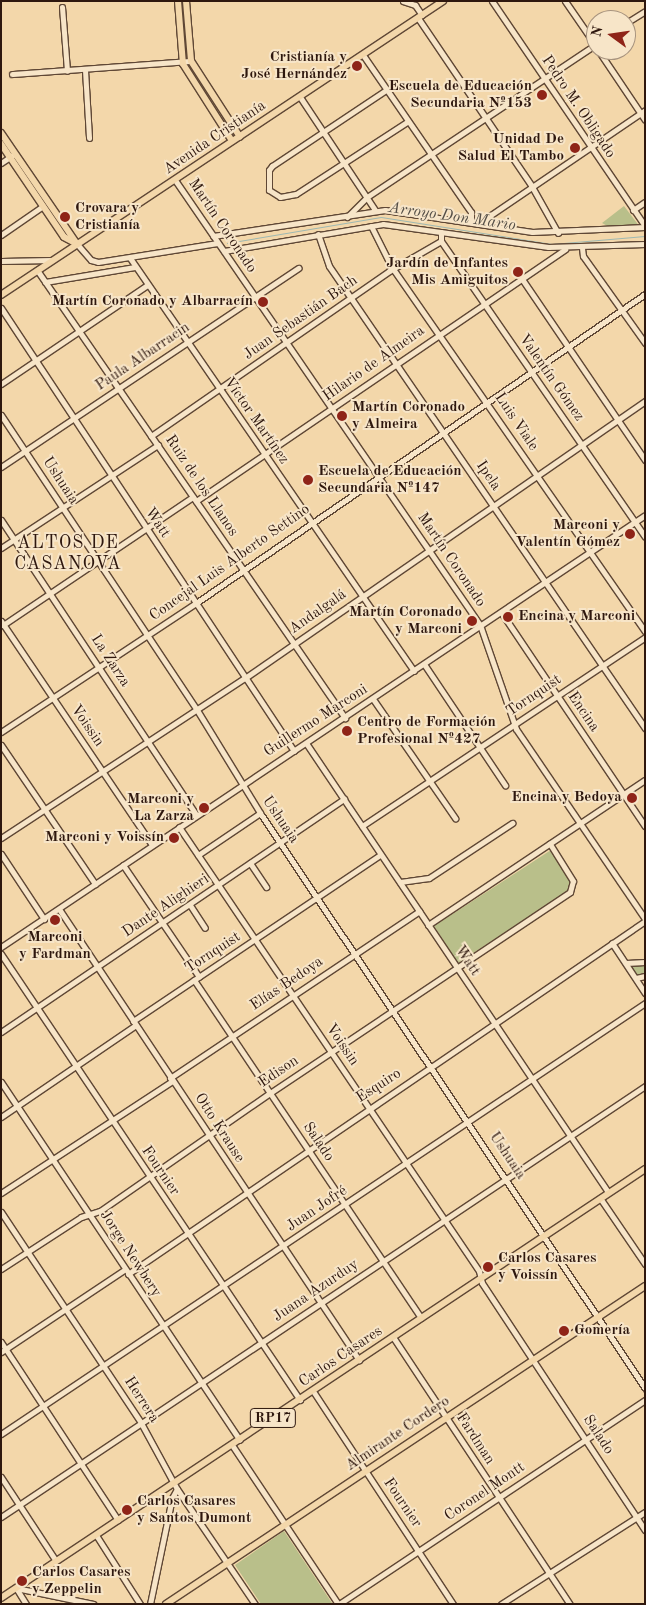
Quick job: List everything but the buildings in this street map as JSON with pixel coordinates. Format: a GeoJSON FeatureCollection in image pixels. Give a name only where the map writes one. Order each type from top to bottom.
{"type":"FeatureCollection","features":[{"type":"Feature","properties":{"kind":"main road"},"geometry":{"type":"LineString","coordinates":[[178,1],[182,64],[232,142]]}},
{"type":"Feature","properties":{"kind":"main road"},"geometry":{"type":"LineString","coordinates":[[186,1],[191,61],[240,136]]}},
{"type":"Feature","properties":{"kind":"main road","name":"Avenida Cristianía"},"geometry":{"type":"LineString","coordinates":[[1,295],[443,1]]}},
{"type":"Feature","properties":{"kind":"main road"},"geometry":{"type":"LineString","coordinates":[[1,133],[43,206],[67,242],[77,244]]}},
{"type":"Feature","properties":{"kind":"main road"},"geometry":{"type":"LineString","coordinates":[[1,144],[13,156],[77,244]]}},
{"type":"Feature","properties":{"kind":"main road","name":"Carlos Casares"},"geometry":{"type":"LineString","coordinates":[[1,1598],[175,1481],[313,1392],[608,1192],[645,1169]]}},
{"type":"Feature","properties":{"kind":"main road","name":"Almirante Cordero"},"geometry":{"type":"LineString","coordinates":[[166,1604],[532,1359],[645,1286]]}},
{"type":"Feature","properties":{"kind":"street"},"geometry":{"type":"LineString","coordinates":[[402,1],[415,5],[420,16],[485,118],[556,224],[558,233]]}},
{"type":"Feature","properties":{"kind":"street","name":"Pedro M. Obligado"},"geometry":{"type":"LineString","coordinates":[[492,1],[589,147],[645,226]]}},
{"type":"Feature","properties":{"kind":"street"},"geometry":{"type":"LineString","coordinates":[[565,1],[586,31]]}},
{"type":"Feature","properties":{"kind":"street"},"geometry":{"type":"LineString","coordinates":[[62,6],[67,71]]}},
{"type":"Feature","properties":{"kind":"street"},"geometry":{"type":"LineString","coordinates":[[347,217],[367,197],[586,52]]}},
{"type":"Feature","properties":{"kind":"street"},"geometry":{"type":"LineString","coordinates":[[363,54],[407,122],[471,212],[471,221]]}},
{"type":"Feature","properties":{"kind":"street"},"geometry":{"type":"LineString","coordinates":[[605,60],[642,112],[645,120]]}},
{"type":"Feature","properties":{"kind":"street"},"geometry":{"type":"LineString","coordinates":[[12,74],[182,64],[191,61]]}},
{"type":"Feature","properties":{"kind":"street"},"geometry":{"type":"LineString","coordinates":[[85,70],[89,138]]}},
{"type":"Feature","properties":{"kind":"street"},"geometry":{"type":"LineString","coordinates":[[386,90],[269,170],[269,190],[276,196],[291,196],[407,122]]}},
{"type":"Feature","properties":{"kind":"street"},"geometry":{"type":"LineString","coordinates":[[300,97],[376,210]]}},
{"type":"Feature","properties":{"kind":"street"},"geometry":{"type":"LineString","coordinates":[[479,223],[642,112]]}},
{"type":"Feature","properties":{"kind":"street"},"geometry":{"type":"LineString","coordinates":[[1,163],[13,156]]}},
{"type":"Feature","properties":{"kind":"street","name":"Martín Coronado"},"geometry":{"type":"LineString","coordinates":[[175,180],[430,550],[480,626],[514,725],[581,822],[645,920]]}},
{"type":"Feature","properties":{"kind":"street"},"geometry":{"type":"LineString","coordinates":[[633,210],[645,202]]}},
{"type":"Feature","properties":{"kind":"street"},"geometry":{"type":"LineString","coordinates":[[1,234],[43,206]]}},
{"type":"Feature","properties":{"kind":"street"},"geometry":{"type":"LineString","coordinates":[[213,236],[347,217],[376,210],[391,210],[471,221],[528,232],[558,233],[645,226]]}},
{"type":"Feature","properties":{"kind":"street"},"geometry":{"type":"LineString","coordinates":[[224,251],[318,234],[394,224],[565,248],[645,244]]}},
{"type":"Feature","properties":{"kind":"street"},"geometry":{"type":"LineString","coordinates":[[556,224],[569,231]]}},
{"type":"Feature","properties":{"kind":"street","name":"Luis Viale"},"geometry":{"type":"LineString","coordinates":[[371,226],[394,269],[645,631]]}},
{"type":"Feature","properties":{"kind":"street"},"geometry":{"type":"LineString","coordinates":[[441,232],[441,241]]}},
{"type":"Feature","properties":{"kind":"street","name":"Ipela"},"geometry":{"type":"LineString","coordinates":[[318,234],[326,262],[645,728]]}},
{"type":"Feature","properties":{"kind":"street","name":"Juan Sebastián Bach"},"geometry":{"type":"LineString","coordinates":[[151,436],[394,269],[441,241]]}},
{"type":"Feature","properties":{"kind":"street","name":"Valentín Gómez"},"geometry":{"type":"LineString","coordinates":[[441,241],[645,537]]}},
{"type":"Feature","properties":{"kind":"street"},"geometry":{"type":"LineString","coordinates":[[94,262],[218,243]]}},
{"type":"Feature","properties":{"kind":"street"},"geometry":{"type":"LineString","coordinates":[[77,244],[94,262],[97,273]]}},
{"type":"Feature","properties":{"kind":"street","name":"Hilario de Almeira"},"geometry":{"type":"LineString","coordinates":[[2,624],[146,529],[264,455],[565,248]]}},
{"type":"Feature","properties":{"kind":"street"},"geometry":{"type":"LineString","coordinates":[[582,248],[583,256],[645,343]]}},
{"type":"Feature","properties":{"kind":"street","name":"Víctor Martínez"},"geometry":{"type":"LineString","coordinates":[[130,258],[361,597],[414,671]]}},
{"type":"Feature","properties":{"kind":"street","name":"Ruiz de los Llanos"},"geometry":{"type":"LineString","coordinates":[[34,259],[45,282],[344,718]]}},
{"type":"Feature","properties":{"kind":"street"},"geometry":{"type":"LineString","coordinates":[[1,261],[52,260]]}},
{"type":"Feature","properties":{"kind":"street"},"geometry":{"type":"LineString","coordinates":[[45,282],[135,267]]}},
{"type":"Feature","properties":{"kind":"street","name":"Paula Albarracin"},"geometry":{"type":"LineString","coordinates":[[1,467],[255,295],[298,268]]}},
{"type":"Feature","properties":{"kind":"street"},"geometry":{"type":"LineString","coordinates":[[522,279],[645,460]]}},
{"type":"Feature","properties":{"kind":"street"},"geometry":{"type":"LineString","coordinates":[[1,384],[148,285]]}},
{"type":"Feature","properties":{"kind":"street","name":"Concejal Luis Alberto Settino"},"geometry":{"type":"LineString","coordinates":[[1,732],[196,603],[378,475],[645,294]]}},
{"type":"Feature","properties":{"kind":"street","name":"Watt"},"geometry":{"type":"LineString","coordinates":[[1,308],[294,751]]}},
{"type":"Feature","properties":{"kind":"street","name":"Andalgalá"},"geometry":{"type":"LineString","coordinates":[[1,838],[245,678],[645,401]]}},
{"type":"Feature","properties":{"kind":"street","name":"Ushuaia"},"geometry":{"type":"LineString","coordinates":[[1,414],[197,710],[260,814],[432,1066],[545,1236]]}},
{"type":"Feature","properties":{"kind":"street"},"geometry":{"type":"LineString","coordinates":[[1,548],[158,445]]}},
{"type":"Feature","properties":{"kind":"street","name":"Guillermo Marconi"},"geometry":{"type":"LineString","coordinates":[[2,945],[59,909],[196,815],[373,699],[645,515]]}},
{"type":"Feature","properties":{"kind":"street","name":"La Zarza"},"geometry":{"type":"LineString","coordinates":[[1,520],[196,815]]}},
{"type":"Feature","properties":{"kind":"street","name":"Encina"},"geometry":{"type":"LineString","coordinates":[[500,612],[645,826]]}},
{"type":"Feature","properties":{"kind":"street","name":"Voissin"},"geometry":{"type":"LineString","coordinates":[[2,624],[152,845]]}},
{"type":"Feature","properties":{"kind":"street","name":"Tornquist"},"geometry":{"type":"LineString","coordinates":[[362,826],[645,636]]}},
{"type":"Feature","properties":{"kind":"street"},"geometry":{"type":"LineString","coordinates":[[424,664],[505,785]]}},
{"type":"Feature","properties":{"kind":"street"},"geometry":{"type":"LineString","coordinates":[[373,699],[455,818]]}},
{"type":"Feature","properties":{"kind":"street","name":"Watt"},"geometry":{"type":"LineString","coordinates":[[306,743],[608,1192]]}},
{"type":"Feature","properties":{"kind":"street"},"geometry":{"type":"LineString","coordinates":[[1,745],[95,884]]}},
{"type":"Feature","properties":{"kind":"street"},"geometry":{"type":"LineString","coordinates":[[428,925],[645,780]]}},
{"type":"Feature","properties":{"kind":"street","name":"Dante Alighieri"},"geometry":{"type":"LineString","coordinates":[[1,1032],[344,799]]}},
{"type":"Feature","properties":{"kind":"street"},"geometry":{"type":"LineString","coordinates":[[198,855],[260,814]]}},
{"type":"Feature","properties":{"kind":"street"},"geometry":{"type":"LineString","coordinates":[[400,882],[429,878],[512,823]]}},
{"type":"Feature","properties":{"kind":"street","name":"Voissin"},"geometry":{"type":"LineString","coordinates":[[179,827],[479,1271],[480,1279]]}},
{"type":"Feature","properties":{"kind":"street","name":"Edison"},"geometry":{"type":"LineString","coordinates":[[1,1269],[89,1214],[100,1211],[150,1178],[331,1051],[570,892],[573,881],[550,844]]}},
{"type":"Feature","properties":{"kind":"street"},"geometry":{"type":"LineString","coordinates":[[1,854],[44,919]]}},
{"type":"Feature","properties":{"kind":"street","name":"Tornquist"},"geometry":{"type":"LineString","coordinates":[[1,1117],[77,1066],[197,979],[380,855]]}},
{"type":"Feature","properties":{"kind":"street"},"geometry":{"type":"LineString","coordinates":[[250,863],[266,887]]}},
{"type":"Feature","properties":{"kind":"street","name":"Salado"},"geometry":{"type":"LineString","coordinates":[[123,865],[232,1036],[421,1318]]}},
{"type":"Feature","properties":{"kind":"street"},"geometry":{"type":"LineString","coordinates":[[190,905],[205,928]]}},
{"type":"Feature","properties":{"kind":"street","name":"Otto Krause"},"geometry":{"type":"LineString","coordinates":[[59,909],[359,1360]]}},
{"type":"Feature","properties":{"kind":"street","name":"Elías Bedoya"},"geometry":{"type":"LineString","coordinates":[[1,1193],[112,1122],[232,1036],[418,911]]}},
{"type":"Feature","properties":{"kind":"street","name":"Esquiro"},"geometry":{"type":"LineString","coordinates":[[3,1350],[66,1308],[187,1234],[369,1107],[645,920]]}},
{"type":"Feature","properties":{"kind":"street"},"geometry":{"type":"LineString","coordinates":[[612,943],[645,992]]}},
{"type":"Feature","properties":{"kind":"street","name":"Fournier"},"geometry":{"type":"LineString","coordinates":[[1,954],[300,1400]]}},
{"type":"Feature","properties":{"kind":"street"},"geometry":{"type":"LineString","coordinates":[[626,963],[645,962]]}},
{"type":"Feature","properties":{"kind":"street"},"geometry":{"type":"LineString","coordinates":[[636,978],[645,976]]}},
{"type":"Feature","properties":{"kind":"street","name":"Juan Jofré"},"geometry":{"type":"LineString","coordinates":[[1,1434],[645,1003]]}},
{"type":"Feature","properties":{"kind":"street","name":"Jorge Newbery"},"geometry":{"type":"LineString","coordinates":[[1,1082],[126,1272],[240,1440]]}},
{"type":"Feature","properties":{"kind":"street","name":"Juana Azurduy"},"geometry":{"type":"LineString","coordinates":[[1,1517],[645,1086]]}},
{"type":"Feature","properties":{"kind":"street"},"geometry":{"type":"LineString","coordinates":[[600,1198],[645,1264]]}},
{"type":"Feature","properties":{"kind":"street","name":"Herrera"},"geometry":{"type":"LineString","coordinates":[[1,1212],[141,1422],[175,1481],[177,1489],[229,1562],[255,1604]]}},
{"type":"Feature","properties":{"kind":"street"},"geometry":{"type":"LineString","coordinates":[[545,1236],[645,1388]]}},
{"type":"Feature","properties":{"kind":"street","name":"Salado"},"geometry":{"type":"LineString","coordinates":[[480,1279],[645,1530]]}},
{"type":"Feature","properties":{"kind":"street","name":"Fardman"},"geometry":{"type":"LineString","coordinates":[[393,1337],[570,1604]]}},
{"type":"Feature","properties":{"kind":"street"},"geometry":{"type":"LineString","coordinates":[[1,1342],[3,1350],[44,1406],[118,1520]]}},
{"type":"Feature","properties":{"kind":"street","name":"Fournier"},"geometry":{"type":"LineString","coordinates":[[313,1392],[420,1551],[453,1604]]}},
{"type":"Feature","properties":{"kind":"street","name":"Coronel Montt"},"geometry":{"type":"LineString","coordinates":[[339,1604],[645,1400]]}},
{"type":"Feature","properties":{"kind":"street"},"geometry":{"type":"LineString","coordinates":[[232,1445],[339,1604]]}},
{"type":"Feature","properties":{"kind":"street"},"geometry":{"type":"LineString","coordinates":[[1,1478],[56,1561]]}},
{"type":"Feature","properties":{"kind":"street"},"geometry":{"type":"LineString","coordinates":[[150,1604],[172,1498],[177,1489]]}},
{"type":"Feature","properties":{"kind":"street"},"geometry":{"type":"LineString","coordinates":[[501,1604],[645,1512]]}},
{"type":"Feature","properties":{"kind":"street"},"geometry":{"type":"LineString","coordinates":[[96,1535],[140,1604]]}},
{"type":"Feature","properties":{"kind":"street"},"geometry":{"type":"LineString","coordinates":[[16,1588],[26,1604]]}},
{"type":"Feature","properties":{"kind":"street"},"geometry":{"type":"LineString","coordinates":[[16,1588],[93,1604]]}},
{"type":"Feature","properties":{"kind":"green space"},"geometry":{"type":"Polygon","coordinates":[[[624,206],[640,227],[611,228],[602,223],[624,206]]]}},
{"type":"Feature","properties":{"kind":"green space"},"geometry":{"type":"Polygon","coordinates":[[[551,850],[570,879],[568,891],[458,963],[434,926],[551,850]]]}},
{"type":"Feature","properties":{"kind":"green space"},"geometry":{"type":"Polygon","coordinates":[[[645,964],[645,976],[636,978],[626,965],[645,964]]]}},
{"type":"Feature","properties":{"kind":"green space"},"geometry":{"type":"Polygon","coordinates":[[[284,1531],[332,1603],[261,1604],[235,1565],[284,1531]]]}},
{"type":"Feature","properties":{"kind":"waterway","name":"Arroyo Don Mario"},"geometry":{"type":"LineString","coordinates":[[227,243],[381,217],[552,244],[645,236]]}},
{"type":"Feature","properties":{"kind":"place","name":"Cristianía y José Hernández"},"geometry":{"type":"Point","coordinates":[357,66]}},
{"type":"Feature","properties":{"kind":"place","name":"Escuela de Educación Secundaria Nº153"},"geometry":{"type":"Point","coordinates":[542,95]}},
{"type":"Feature","properties":{"kind":"place","name":"Unidad De Salud El Tambo"},"geometry":{"type":"Point","coordinates":[575,148]}},
{"type":"Feature","properties":{"kind":"place","name":"Crovara y Cristianía"},"geometry":{"type":"Point","coordinates":[65,217]}},
{"type":"Feature","properties":{"kind":"place","name":"Jardín de Infantes Mis Amiguitos"},"geometry":{"type":"Point","coordinates":[518,272]}},
{"type":"Feature","properties":{"kind":"place","name":"Martín Coronado y Albarracín"},"geometry":{"type":"Point","coordinates":[263,302]}},
{"type":"Feature","properties":{"kind":"place","name":"Martín Coronado y Almeira"},"geometry":{"type":"Point","coordinates":[342,416]}},
{"type":"Feature","properties":{"kind":"place","name":"Escuela de Educación Secundaria Nº147"},"geometry":{"type":"Point","coordinates":[308,480]}},
{"type":"Feature","properties":{"kind":"place","name":"Marconi y Valentín Gómez"},"geometry":{"type":"Point","coordinates":[630,534]}},
{"type":"Feature","properties":{"kind":"place","name":"Encina y Marconi"},"geometry":{"type":"Point","coordinates":[508,617]}},
{"type":"Feature","properties":{"kind":"place","name":"Martín Coronado y Marconi"},"geometry":{"type":"Point","coordinates":[472,621]}},
{"type":"Feature","properties":{"kind":"place","name":"Centro de Formación Profesional Nº427"},"geometry":{"type":"Point","coordinates":[347,731]}},
{"type":"Feature","properties":{"kind":"place","name":"Encina y Bedoya"},"geometry":{"type":"Point","coordinates":[632,798]}},
{"type":"Feature","properties":{"kind":"place","name":"Marconi y La Zarza"},"geometry":{"type":"Point","coordinates":[204,808]}},
{"type":"Feature","properties":{"kind":"place","name":"Marconi y Voissín"},"geometry":{"type":"Point","coordinates":[174,838]}},
{"type":"Feature","properties":{"kind":"place","name":"Marconi y Fardman"},"geometry":{"type":"Point","coordinates":[55,920]}},
{"type":"Feature","properties":{"kind":"place","name":"Carlos Casares y Voissín"},"geometry":{"type":"Point","coordinates":[488,1267]}},
{"type":"Feature","properties":{"kind":"place","name":"Gomería"},"geometry":{"type":"Point","coordinates":[564,1331]}},
{"type":"Feature","properties":{"kind":"place","name":"Carlos Casares y Santos Dumont"},"geometry":{"type":"Point","coordinates":[127,1510]}},
{"type":"Feature","properties":{"kind":"place","name":"Carlos Casares y Zeppelin"},"geometry":{"type":"Point","coordinates":[22,1581]}},
{"type":"Feature","properties":{"kind":"district","name":"ALTOS DE CASANOVA"},"geometry":{"type":"Point","coordinates":[68,554]}}]}
